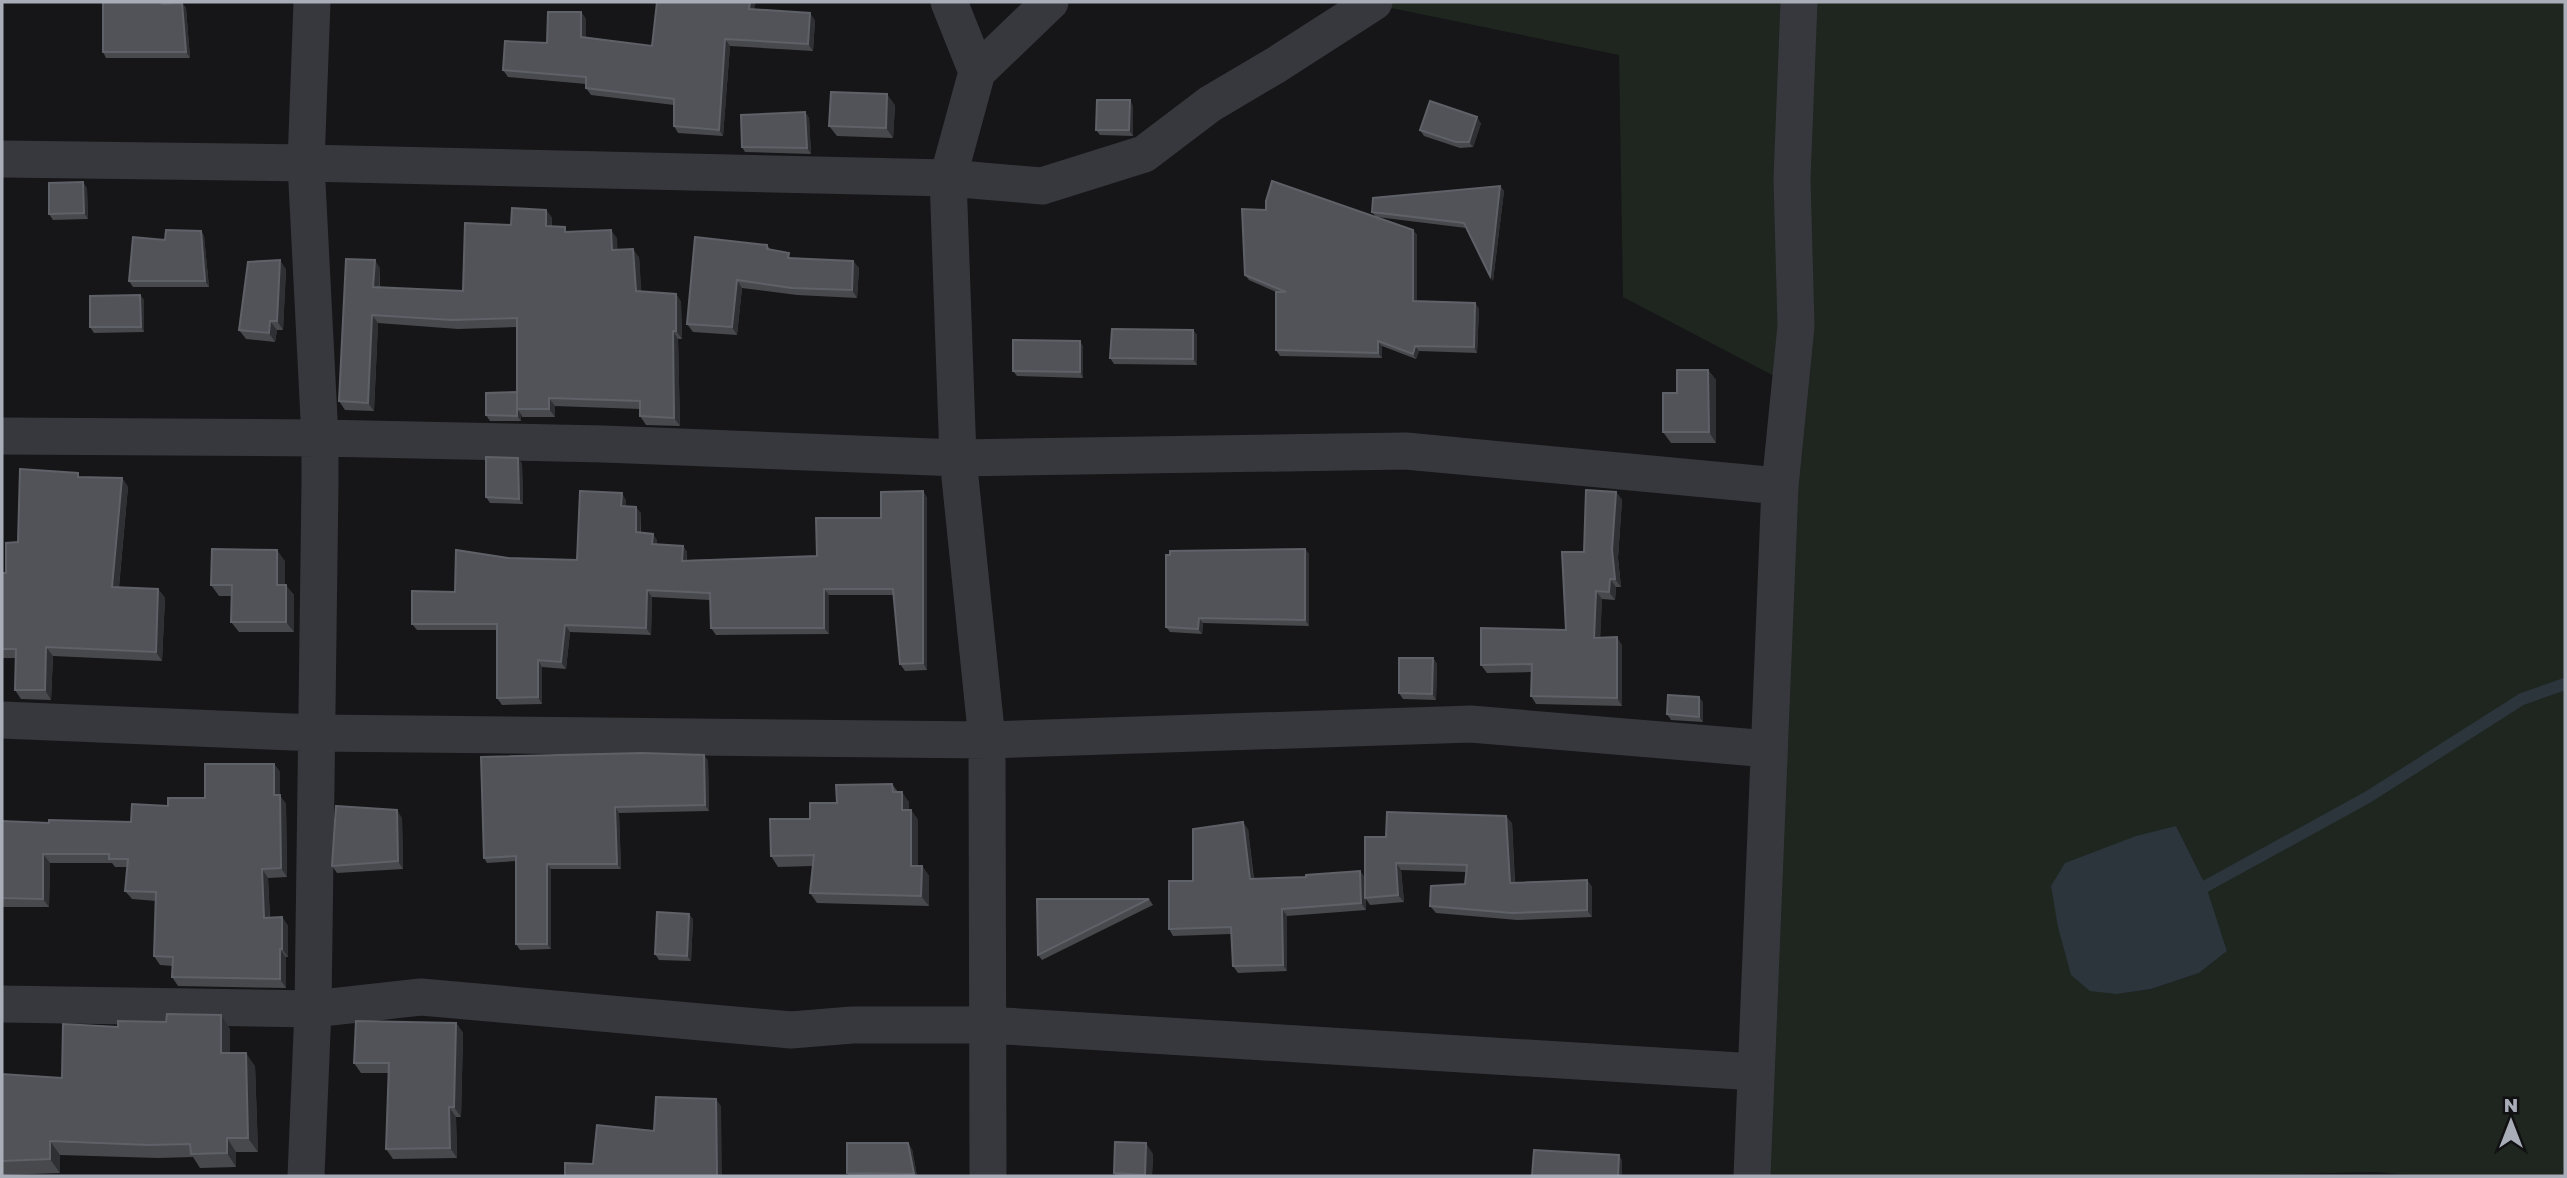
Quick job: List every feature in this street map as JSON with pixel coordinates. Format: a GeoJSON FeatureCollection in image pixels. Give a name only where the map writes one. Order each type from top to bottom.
{"type":"FeatureCollection","features":[{"type":"Feature","properties":{"kind":"street"},"geometry":{"type":"LineString","coordinates":[[306,1176],[313,1009],[320,438],[306,163],[312,2]]}},
{"type":"Feature","properties":{"kind":"street"},"geometry":{"type":"LineString","coordinates":[[949,2],[977,72]]}},
{"type":"Feature","properties":{"kind":"street"},"geometry":{"type":"LineString","coordinates":[[988,1176],[987,740],[958,458],[948,178],[977,72],[1050,2]]}},
{"type":"Feature","properties":{"kind":"street"},"geometry":{"type":"LineString","coordinates":[[2,159],[306,163],[948,178],[1042,186],[1144,154],[1210,104],[1374,2]]}},
{"type":"Feature","properties":{"kind":"street"},"geometry":{"type":"LineString","coordinates":[[1752,1176],[1780,486],[1796,326],[1792,179],[1799,2]]}},
{"type":"Feature","properties":{"kind":"street"},"geometry":{"type":"LineString","coordinates":[[2,436],[320,438],[604,444],[958,458],[1406,451],[1780,486]]}},
{"type":"Feature","properties":{"kind":"street"},"geometry":{"type":"LineString","coordinates":[[2,720],[317,733],[987,740],[1471,724],[1769,749]]}},
{"type":"Feature","properties":{"kind":"street"},"geometry":{"type":"LineString","coordinates":[[2,1004],[313,1009],[421,997],[791,1030],[852,1025],[988,1025],[1756,1072]]}},
{"type":"Feature","properties":{"kind":"shaded area"},"geometry":{"type":"Polygon","coordinates":[[[1362,2],[2565,2],[2565,1176],[2420,1176],[2375,1172],[2210,1176],[1768,1176],[1782,380],[1623,297],[1619,55],[1362,2]],[[2176,826],[2117,994],[2151,989],[2199,973],[2227,951],[2206,886],[2176,826]]]}},
{"type":"Feature","properties":{"kind":"shaded area"},"geometry":{"type":"Polygon","coordinates":[[[2176,826],[2206,886],[2227,951],[2199,973],[2151,989],[2117,994],[2090,991],[2071,975],[2058,927],[2051,886],[2065,863],[2136,836],[2176,826]]]}},
{"type":"Feature","properties":{"kind":"building"},"geometry":{"type":"Polygon","coordinates":[[[103,2],[182,3],[186,52],[103,52],[103,2]]]}},
{"type":"Feature","properties":{"kind":"building"},"geometry":{"type":"Polygon","coordinates":[[[657,2],[750,2],[749,9],[810,13],[808,44],[725,39],[719,130],[674,126],[674,99],[586,88],[586,77],[503,70],[505,41],[547,43],[548,12],[581,12],[581,37],[652,46],[657,2]]]}},
{"type":"Feature","properties":{"kind":"building"},"geometry":{"type":"Polygon","coordinates":[[[831,92],[887,94],[886,128],[829,126],[831,92]]]}},
{"type":"Feature","properties":{"kind":"building"},"geometry":{"type":"Polygon","coordinates":[[[1097,100],[1130,100],[1129,130],[1096,130],[1097,100]]]}},
{"type":"Feature","properties":{"kind":"building"},"geometry":{"type":"Polygon","coordinates":[[[1430,101],[1477,117],[1469,142],[1456,142],[1420,130],[1430,101]]]}},
{"type":"Feature","properties":{"kind":"building"},"geometry":{"type":"Polygon","coordinates":[[[805,112],[807,148],[742,147],[741,115],[805,112]]]}},
{"type":"Feature","properties":{"kind":"building"},"geometry":{"type":"Polygon","coordinates":[[[1272,181],[1413,230],[1413,301],[1475,303],[1474,347],[1415,346],[1413,354],[1378,341],[1378,353],[1276,350],[1276,292],[1286,292],[1245,275],[1242,209],[1266,210],[1272,181]]]}},
{"type":"Feature","properties":{"kind":"building"},"geometry":{"type":"Polygon","coordinates":[[[83,182],[84,213],[49,214],[49,183],[83,182]]]}},
{"type":"Feature","properties":{"kind":"building"},"geometry":{"type":"Polygon","coordinates":[[[1500,186],[1490,276],[1464,223],[1372,212],[1373,198],[1500,186]]]}},
{"type":"Feature","properties":{"kind":"building"},"geometry":{"type":"Polygon","coordinates":[[[512,208],[546,210],[546,226],[565,227],[565,232],[611,230],[612,250],[633,249],[636,291],[676,294],[676,331],[673,331],[674,418],[640,416],[640,401],[549,398],[549,409],[517,409],[517,318],[452,320],[372,315],[368,403],[339,401],[346,259],[375,260],[373,287],[463,291],[465,223],[511,225],[512,208]]]}},
{"type":"Feature","properties":{"kind":"building"},"geometry":{"type":"Polygon","coordinates":[[[166,230],[201,231],[205,281],[129,281],[133,237],[165,240],[166,230]]]}},
{"type":"Feature","properties":{"kind":"building"},"geometry":{"type":"Polygon","coordinates":[[[695,237],[767,245],[767,249],[789,253],[788,258],[853,261],[852,290],[792,288],[737,280],[732,327],[687,324],[695,237]]]}},
{"type":"Feature","properties":{"kind":"building"},"geometry":{"type":"Polygon","coordinates":[[[280,260],[277,321],[270,321],[269,333],[239,330],[248,262],[280,260]]]}},
{"type":"Feature","properties":{"kind":"building"},"geometry":{"type":"Polygon","coordinates":[[[140,295],[141,327],[90,327],[90,296],[140,295]]]}},
{"type":"Feature","properties":{"kind":"building"},"geometry":{"type":"Polygon","coordinates":[[[1112,329],[1193,330],[1193,359],[1110,358],[1112,329]]]}},
{"type":"Feature","properties":{"kind":"building"},"geometry":{"type":"Polygon","coordinates":[[[1013,340],[1080,341],[1080,372],[1013,371],[1013,340]]]}},
{"type":"Feature","properties":{"kind":"building"},"geometry":{"type":"Polygon","coordinates":[[[1677,370],[1708,370],[1709,432],[1663,432],[1663,393],[1677,393],[1677,370]]]}},
{"type":"Feature","properties":{"kind":"building"},"geometry":{"type":"Polygon","coordinates":[[[517,392],[517,416],[486,415],[486,393],[517,392]]]}},
{"type":"Feature","properties":{"kind":"building"},"geometry":{"type":"Polygon","coordinates":[[[486,457],[518,458],[519,499],[486,497],[486,457]]]}},
{"type":"Feature","properties":{"kind":"building"},"geometry":{"type":"Polygon","coordinates":[[[20,469],[78,473],[78,477],[122,478],[112,587],[158,589],[156,652],[46,647],[45,690],[15,690],[16,649],[2,649],[2,573],[6,573],[6,543],[18,542],[20,469]]]}},
{"type":"Feature","properties":{"kind":"building"},"geometry":{"type":"Polygon","coordinates":[[[1586,490],[1616,492],[1612,550],[1615,579],[1610,579],[1609,592],[1596,591],[1594,638],[1617,637],[1617,698],[1531,696],[1532,664],[1481,665],[1481,628],[1566,630],[1562,552],[1584,552],[1586,490]]]}},
{"type":"Feature","properties":{"kind":"building"},"geometry":{"type":"Polygon","coordinates":[[[580,491],[622,493],[621,506],[636,507],[636,532],[653,534],[652,544],[683,546],[682,561],[817,556],[816,518],[881,518],[881,492],[923,491],[923,663],[900,664],[893,589],[824,589],[824,628],[711,628],[710,593],[647,590],[646,628],[565,625],[561,662],[538,660],[538,697],[497,698],[497,624],[412,624],[412,591],[455,592],[456,550],[508,558],[577,560],[580,491]]]}},
{"type":"Feature","properties":{"kind":"building"},"geometry":{"type":"Polygon","coordinates":[[[212,549],[277,550],[277,585],[286,585],[286,622],[231,622],[232,585],[211,585],[212,549]]]}},
{"type":"Feature","properties":{"kind":"building"},"geometry":{"type":"Polygon","coordinates":[[[1305,549],[1305,620],[1199,618],[1198,629],[1166,627],[1166,555],[1170,555],[1170,551],[1305,549]]]}},
{"type":"Feature","properties":{"kind":"building"},"geometry":{"type":"Polygon","coordinates":[[[1399,658],[1433,658],[1432,694],[1399,693],[1399,658]]]}},
{"type":"Feature","properties":{"kind":"building"},"geometry":{"type":"Polygon","coordinates":[[[1668,695],[1699,697],[1699,717],[1667,714],[1668,695]]]}},
{"type":"Feature","properties":{"kind":"building"},"geometry":{"type":"Polygon","coordinates":[[[642,753],[704,755],[705,805],[615,807],[617,864],[547,864],[547,944],[516,944],[516,856],[484,858],[481,757],[642,753]]]}},
{"type":"Feature","properties":{"kind":"building"},"geometry":{"type":"Polygon","coordinates":[[[205,764],[274,764],[274,795],[280,795],[281,868],[262,869],[264,918],[282,917],[280,979],[172,977],[173,957],[154,956],[156,892],[125,891],[128,859],[109,859],[109,854],[43,854],[43,899],[2,898],[2,821],[131,822],[132,804],[168,806],[168,798],[205,798],[205,764]]]}},
{"type":"Feature","properties":{"kind":"building"},"geometry":{"type":"Polygon","coordinates":[[[892,784],[893,792],[902,792],[902,810],[911,810],[911,866],[922,866],[921,896],[810,893],[814,855],[771,856],[770,819],[810,819],[810,803],[837,803],[836,785],[892,784]]]}},
{"type":"Feature","properties":{"kind":"building"},"geometry":{"type":"Polygon","coordinates":[[[336,806],[397,810],[398,861],[332,866],[336,806]]]}},
{"type":"Feature","properties":{"kind":"building"},"geometry":{"type":"Polygon","coordinates":[[[1387,812],[1506,816],[1510,883],[1587,880],[1587,910],[1512,913],[1430,906],[1431,886],[1465,884],[1467,865],[1396,863],[1398,895],[1365,898],[1365,837],[1386,837],[1387,812]]]}},
{"type":"Feature","properties":{"kind":"building"},"geometry":{"type":"Polygon","coordinates":[[[1243,822],[1250,879],[1360,871],[1361,903],[1282,909],[1283,965],[1233,966],[1231,927],[1169,929],[1169,881],[1193,881],[1193,829],[1243,822]]]}},
{"type":"Feature","properties":{"kind":"building"},"geometry":{"type":"Polygon","coordinates":[[[1037,899],[1149,899],[1038,955],[1037,899]]]}},
{"type":"Feature","properties":{"kind":"building"},"geometry":{"type":"Polygon","coordinates":[[[657,912],[689,914],[687,956],[655,954],[657,912]]]}},
{"type":"Feature","properties":{"kind":"building"},"geometry":{"type":"Polygon","coordinates":[[[167,1014],[221,1015],[221,1053],[246,1053],[248,1138],[227,1138],[227,1153],[191,1154],[190,1144],[50,1141],[50,1159],[2,1161],[2,1074],[62,1078],[63,1024],[118,1027],[118,1021],[166,1022],[167,1014]]]}},
{"type":"Feature","properties":{"kind":"building"},"geometry":{"type":"Polygon","coordinates":[[[356,1021],[456,1023],[454,1107],[449,1107],[450,1148],[386,1149],[389,1063],[354,1063],[356,1021]]]}},
{"type":"Feature","properties":{"kind":"building"},"geometry":{"type":"Polygon","coordinates":[[[656,1097],[716,1099],[717,1176],[565,1176],[565,1163],[593,1164],[597,1125],[654,1131],[656,1097]]]}},
{"type":"Feature","properties":{"kind":"building"},"geometry":{"type":"Polygon","coordinates":[[[1115,1142],[1146,1143],[1145,1175],[1114,1173],[1115,1142]]]}},
{"type":"Feature","properties":{"kind":"building"},"geometry":{"type":"Polygon","coordinates":[[[847,1143],[908,1143],[914,1174],[847,1173],[847,1143]]]}},
{"type":"Feature","properties":{"kind":"building"},"geometry":{"type":"Polygon","coordinates":[[[1534,1150],[1619,1155],[1618,1176],[1532,1176],[1534,1150]]]}},
{"type":"Feature","properties":{"kind":"waterway"},"geometry":{"type":"LineString","coordinates":[[2206,886],[2368,797],[2522,699],[2565,684]]}}]}
